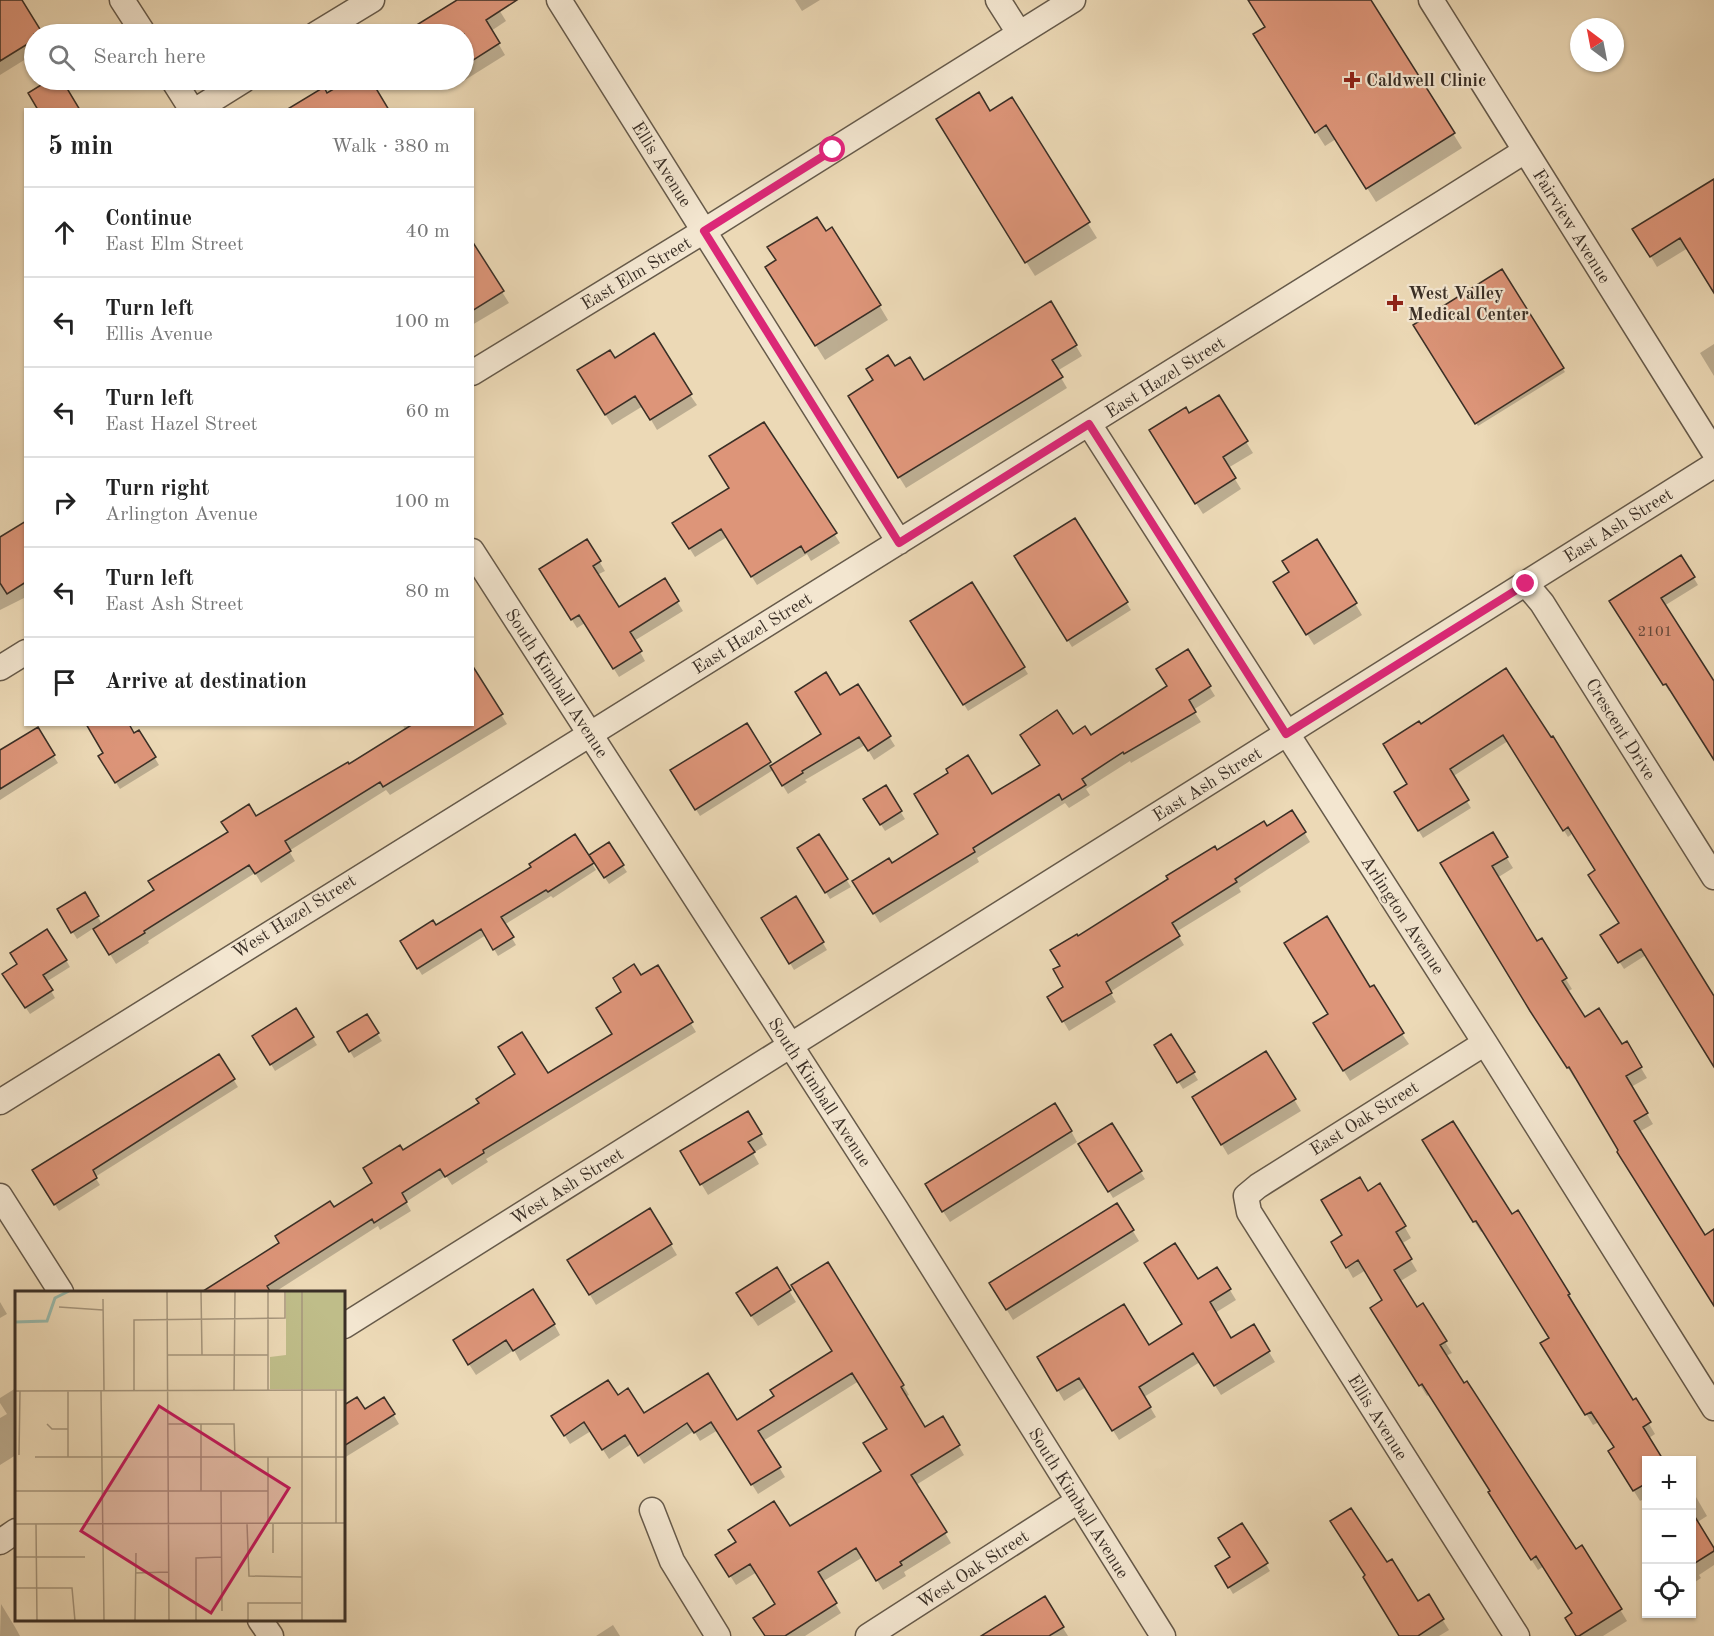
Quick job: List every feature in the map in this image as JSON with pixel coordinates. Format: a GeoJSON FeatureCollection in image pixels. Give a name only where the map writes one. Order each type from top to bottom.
{"type":"FeatureCollection","features":[{"type":"Feature","properties":{"kind":"street"},"geometry":{"type":"LineString","coordinates":[[122,0],[138,24]]}},
{"type":"Feature","properties":{"kind":"street"},"geometry":{"type":"LineString","coordinates":[[332,24],[372,0]]}},
{"type":"Feature","properties":{"kind":"street","name":"Ellis Avenue"},"geometry":{"type":"LineString","coordinates":[[559,0],[899,543]]}},
{"type":"Feature","properties":{"kind":"street"},"geometry":{"type":"LineString","coordinates":[[998,0],[1019,33]]}},
{"type":"Feature","properties":{"kind":"street","name":"East Elm Street"},"geometry":{"type":"LineString","coordinates":[[474,372],[704,231],[1072,0]]}},
{"type":"Feature","properties":{"kind":"street","name":"Fairview Avenue"},"geometry":{"type":"LineString","coordinates":[[1431,0],[1714,452]]}},
{"type":"Feature","properties":{"kind":"street"},"geometry":{"type":"LineString","coordinates":[[180,90],[193,108]]}},
{"type":"Feature","properties":{"kind":"street"},"geometry":{"type":"LineString","coordinates":[[197,108],[227,90]]}},
{"type":"Feature","properties":{"kind":"street","name":"East Hazel Street"},"geometry":{"type":"LineString","coordinates":[[589,733],[899,543],[1525,151]]}},
{"type":"Feature","properties":{"kind":"street","name":"Arlington Avenue"},"geometry":{"type":"LineString","coordinates":[[1089,424],[1485,1043],[1714,1408]]}},
{"type":"Feature","properties":{"kind":"street","name":"East Ash Street"},"geometry":{"type":"LineString","coordinates":[[791,1046],[1714,465]]}},
{"type":"Feature","properties":{"kind":"street","name":"South Kimball Avenue"},"geometry":{"type":"LineString","coordinates":[[474,554],[896,1209],[1163,1636]]}},
{"type":"Feature","properties":{"kind":"street","name":"Crescent Drive"},"geometry":{"type":"LineString","coordinates":[[1526,584],[1542,603],[1714,877]]}},
{"type":"Feature","properties":{"kind":"street"},"geometry":{"type":"LineString","coordinates":[[0,668],[24,653]]}},
{"type":"Feature","properties":{"kind":"street","name":"West Hazel Street"},"geometry":{"type":"LineString","coordinates":[[0,1101],[331,892],[589,733]]}},
{"type":"Feature","properties":{"kind":"street","name":"East Oak Street"},"geometry":{"type":"LineString","coordinates":[[1246,1196],[1258,1186],[1485,1043]]}},
{"type":"Feature","properties":{"kind":"street","name":"West Ash Street"},"geometry":{"type":"LineString","coordinates":[[345,1325],[791,1046]]}},
{"type":"Feature","properties":{"kind":"street"},"geometry":{"type":"LineString","coordinates":[[0,1196],[60,1291]]}},
{"type":"Feature","properties":{"kind":"street","name":"Ellis Avenue"},"geometry":{"type":"LineString","coordinates":[[1246,1196],[1249,1212],[1517,1636]]}},
{"type":"Feature","properties":{"kind":"street","name":"West Oak Street"},"geometry":{"type":"LineString","coordinates":[[868,1636],[1078,1501]]}},
{"type":"Feature","properties":{"kind":"street"},"geometry":{"type":"LineString","coordinates":[[652,1510],[672,1562],[718,1636]]}},
{"type":"Feature","properties":{"kind":"street"},"geometry":{"type":"LineString","coordinates":[[0,1542],[15,1532]]}},
{"type":"Feature","properties":{"kind":"street"},"geometry":{"type":"LineString","coordinates":[[261,1621],[271,1636]]}},
{"type":"Feature","properties":{"kind":"building"},"geometry":{"type":"Polygon","coordinates":[[[0,0],[22,0],[37,24],[24,24],[24,46],[0,61],[0,0]]]}},
{"type":"Feature","properties":{"kind":"building"},"geometry":{"type":"Polygon","coordinates":[[[457,0],[517,0],[486,20],[500,43],[474,60],[474,24],[418,24],[457,0]]]}},
{"type":"Feature","properties":{"kind":"building","name":"Caldwell Clinic"},"geometry":{"type":"Polygon","coordinates":[[[1248,0],[1371,0],[1455,133],[1366,189],[1326,125],[1315,133],[1253,34],[1265,27],[1248,0]]]}},
{"type":"Feature","properties":{"kind":"building"},"geometry":{"type":"Polygon","coordinates":[[[33,90],[68,90],[79,108],[37,108],[28,93],[33,90]]]}},
{"type":"Feature","properties":{"kind":"building"},"geometry":{"type":"Polygon","coordinates":[[[319,90],[326,90],[327,93],[332,90],[377,90],[388,108],[289,108],[319,90]]]}},
{"type":"Feature","properties":{"kind":"building"},"geometry":{"type":"Polygon","coordinates":[[[979,92],[990,111],[1012,97],[1090,222],[1025,263],[936,119],[979,92]]]}},
{"type":"Feature","properties":{"kind":"building"},"geometry":{"type":"Polygon","coordinates":[[[1714,179],[1714,293],[1680,238],[1650,257],[1632,229],[1714,179]]]}},
{"type":"Feature","properties":{"kind":"building"},"geometry":{"type":"Polygon","coordinates":[[[817,217],[826,231],[832,227],[881,305],[815,346],[765,267],[776,260],[767,247],[817,217]]]}},
{"type":"Feature","properties":{"kind":"building"},"geometry":{"type":"Polygon","coordinates":[[[474,244],[504,291],[474,310],[474,244]]]}},
{"type":"Feature","properties":{"kind":"building"},"geometry":{"type":"Polygon","coordinates":[[[1502,269],[1564,368],[1475,424],[1413,325],[1502,269]]]}},
{"type":"Feature","properties":{"kind":"building"},"geometry":{"type":"Polygon","coordinates":[[[1051,301],[1077,345],[1052,360],[1063,377],[898,478],[848,396],[873,380],[866,369],[888,355],[895,366],[910,357],[924,380],[1051,301]]]}},
{"type":"Feature","properties":{"kind":"building"},"geometry":{"type":"Polygon","coordinates":[[[654,333],[692,394],[650,420],[635,396],[605,415],[577,370],[610,350],[615,358],[654,333]]]}},
{"type":"Feature","properties":{"kind":"building"},"geometry":{"type":"Polygon","coordinates":[[[1219,395],[1248,441],[1223,457],[1236,478],[1195,504],[1149,430],[1186,407],[1189,413],[1219,395]]]}},
{"type":"Feature","properties":{"kind":"building"},"geometry":{"type":"Polygon","coordinates":[[[764,422],[837,533],[805,553],[801,546],[751,577],[721,529],[689,549],[672,523],[729,488],[709,456],[764,422]]]}},
{"type":"Feature","properties":{"kind":"building"},"geometry":{"type":"Polygon","coordinates":[[[1075,518],[1128,602],[1067,641],[1014,556],[1075,518]]]}},
{"type":"Feature","properties":{"kind":"building"},"geometry":{"type":"Polygon","coordinates":[[[24,522],[24,583],[7,594],[0,583],[0,537],[24,522]]]}},
{"type":"Feature","properties":{"kind":"building"},"geometry":{"type":"Polygon","coordinates":[[[587,539],[601,561],[593,566],[619,607],[665,578],[679,601],[630,632],[642,651],[613,669],[579,615],[571,620],[539,569],[587,539]]]}},
{"type":"Feature","properties":{"kind":"building"},"geometry":{"type":"Polygon","coordinates":[[[1317,539],[1357,603],[1306,635],[1273,582],[1289,572],[1282,561],[1317,539]]]}},
{"type":"Feature","properties":{"kind":"building"},"geometry":{"type":"Polygon","coordinates":[[[1681,555],[1695,577],[1661,598],[1714,681],[1714,760],[1666,684],[1663,685],[1609,601],[1681,555]]]}},
{"type":"Feature","properties":{"kind":"building"},"geometry":{"type":"Polygon","coordinates":[[[972,582],[1025,667],[963,705],[910,621],[972,582]]]}},
{"type":"Feature","properties":{"kind":"building"},"geometry":{"type":"Polygon","coordinates":[[[1188,649],[1211,686],[1189,700],[1196,712],[1124,754],[1123,752],[1082,779],[1086,785],[1062,800],[1059,794],[973,848],[975,852],[873,914],[852,881],[889,858],[892,863],[938,834],[914,794],[948,773],[946,769],[968,755],[992,794],[1040,765],[1020,735],[1057,710],[1073,734],[1085,726],[1091,735],[1167,686],[1156,669],[1188,649]]]}},
{"type":"Feature","properties":{"kind":"building"},"geometry":{"type":"Polygon","coordinates":[[[474,668],[503,714],[383,787],[380,782],[285,841],[291,851],[255,874],[249,865],[109,955],[93,929],[154,890],[148,881],[228,832],[221,822],[249,804],[256,816],[348,762],[349,764],[410,726],[474,726],[474,668]]]}},
{"type":"Feature","properties":{"kind":"building"},"geometry":{"type":"Polygon","coordinates":[[[1506,668],[1551,737],[1553,736],[1714,996],[1714,1067],[1641,949],[1618,963],[1600,935],[1619,923],[1588,875],[1595,870],[1568,827],[1563,831],[1503,735],[1450,769],[1469,800],[1418,831],[1394,792],[1407,784],[1383,744],[1419,721],[1421,724],[1506,668]]]}},
{"type":"Feature","properties":{"kind":"building"},"geometry":{"type":"Polygon","coordinates":[[[826,672],[840,695],[858,684],[891,736],[868,751],[859,737],[802,771],[803,773],[782,786],[770,766],[821,734],[795,692],[826,672]]]}},
{"type":"Feature","properties":{"kind":"building"},"geometry":{"type":"Polygon","coordinates":[[[747,723],[771,762],[695,810],[670,770],[747,723]]]}},
{"type":"Feature","properties":{"kind":"building"},"geometry":{"type":"Polygon","coordinates":[[[87,726],[130,726],[134,733],[139,730],[156,757],[115,783],[98,756],[103,753],[87,726]]]}},
{"type":"Feature","properties":{"kind":"building"},"geometry":{"type":"Polygon","coordinates":[[[38,727],[55,755],[0,789],[0,750],[38,727]]]}},
{"type":"Feature","properties":{"kind":"building"},"geometry":{"type":"Polygon","coordinates":[[[886,785],[902,811],[880,825],[863,799],[886,785]]]}},
{"type":"Feature","properties":{"kind":"building"},"geometry":{"type":"Polygon","coordinates":[[[1292,810],[1306,832],[1235,879],[1237,882],[1172,923],[1180,936],[1106,982],[1112,993],[1062,1022],[1047,997],[1063,987],[1053,969],[1060,966],[1050,950],[1077,934],[1078,936],[1168,879],[1166,876],[1215,846],[1217,850],[1264,821],[1267,826],[1292,810]]]}},
{"type":"Feature","properties":{"kind":"building"},"geometry":{"type":"Polygon","coordinates":[[[1493,832],[1508,857],[1492,866],[1537,941],[1542,938],[1567,978],[1562,981],[1585,1017],[1599,1008],[1622,1044],[1627,1041],[1642,1067],[1626,1076],[1648,1113],[1634,1121],[1705,1235],[1714,1229],[1714,1306],[1617,1152],[1618,1150],[1569,1067],[1567,1068],[1530,1011],[1440,863],[1493,832]]]}},
{"type":"Feature","properties":{"kind":"building"},"geometry":{"type":"Polygon","coordinates":[[[575,834],[594,863],[548,892],[546,890],[501,917],[514,937],[493,950],[481,929],[417,969],[400,941],[433,920],[436,925],[531,867],[529,864],[575,834]]]}},
{"type":"Feature","properties":{"kind":"building"},"geometry":{"type":"Polygon","coordinates":[[[819,834],[848,879],[825,893],[797,848],[819,834]]]}},
{"type":"Feature","properties":{"kind":"building"},"geometry":{"type":"Polygon","coordinates":[[[609,842],[624,865],[604,878],[589,855],[609,842]]]}},
{"type":"Feature","properties":{"kind":"building"},"geometry":{"type":"Polygon","coordinates":[[[85,892],[99,916],[71,933],[57,909],[85,892]]]}},
{"type":"Feature","properties":{"kind":"building"},"geometry":{"type":"Polygon","coordinates":[[[796,896],[824,942],[789,964],[761,918],[796,896]]]}},
{"type":"Feature","properties":{"kind":"building"},"geometry":{"type":"Polygon","coordinates":[[[1327,916],[1370,987],[1374,985],[1404,1033],[1343,1071],[1313,1023],[1328,1014],[1284,943],[1327,916]]]}},
{"type":"Feature","properties":{"kind":"building"},"geometry":{"type":"Polygon","coordinates":[[[47,929],[67,960],[43,975],[53,990],[25,1008],[2,974],[17,964],[10,953],[47,929]]]}},
{"type":"Feature","properties":{"kind":"building"},"geometry":{"type":"Polygon","coordinates":[[[634,964],[641,975],[658,965],[693,1022],[483,1150],[484,1153],[445,1177],[440,1169],[402,1193],[407,1202],[374,1223],[372,1219],[267,1286],[270,1291],[203,1291],[279,1243],[275,1236],[330,1201],[334,1207],[372,1183],[363,1168],[400,1145],[403,1150],[479,1103],[476,1099],[515,1074],[498,1047],[522,1032],[548,1073],[612,1034],[596,1008],[621,992],[613,978],[634,964]]]}},
{"type":"Feature","properties":{"kind":"building"},"geometry":{"type":"Polygon","coordinates":[[[296,1008],[314,1037],[270,1065],[252,1036],[296,1008]]]}},
{"type":"Feature","properties":{"kind":"building"},"geometry":{"type":"Polygon","coordinates":[[[367,1014],[379,1033],[349,1052],[337,1032],[367,1014]]]}},
{"type":"Feature","properties":{"kind":"building"},"geometry":{"type":"Polygon","coordinates":[[[1171,1034],[1195,1072],[1177,1083],[1154,1045],[1171,1034]]]}},
{"type":"Feature","properties":{"kind":"building"},"geometry":{"type":"Polygon","coordinates":[[[1266,1051],[1296,1099],[1221,1145],[1192,1097],[1266,1051]]]}},
{"type":"Feature","properties":{"kind":"building"},"geometry":{"type":"Polygon","coordinates":[[[219,1054],[235,1079],[93,1170],[97,1178],[54,1205],[32,1170],[219,1054]]]}},
{"type":"Feature","properties":{"kind":"building"},"geometry":{"type":"Polygon","coordinates":[[[1055,1103],[1072,1131],[942,1212],[925,1184],[1055,1103]]]}},
{"type":"Feature","properties":{"kind":"building"},"geometry":{"type":"Polygon","coordinates":[[[748,1111],[762,1134],[748,1142],[755,1152],[700,1185],[680,1151],[748,1111]]]}},
{"type":"Feature","properties":{"kind":"building"},"geometry":{"type":"Polygon","coordinates":[[[1453,1121],[1512,1214],[1518,1210],[1633,1400],[1636,1398],[1651,1422],[1643,1427],[1661,1456],[1642,1456],[1642,1486],[1633,1491],[1608,1451],[1614,1447],[1591,1412],[1585,1415],[1540,1343],[1549,1338],[1422,1140],[1453,1121]]]}},
{"type":"Feature","properties":{"kind":"building"},"geometry":{"type":"Polygon","coordinates":[[[1112,1123],[1142,1171],[1108,1192],[1078,1144],[1112,1123]]]}},
{"type":"Feature","properties":{"kind":"building"},"geometry":{"type":"Polygon","coordinates":[[[1360,1177],[1368,1191],[1380,1183],[1406,1226],[1396,1232],[1412,1259],[1394,1270],[1417,1307],[1423,1303],[1447,1341],[1440,1345],[1464,1383],[1467,1381],[1576,1549],[1582,1545],[1622,1609],[1579,1636],[1576,1636],[1565,1618],[1572,1613],[1536,1556],[1531,1560],[1422,1384],[1419,1386],[1370,1308],[1382,1300],[1358,1260],[1346,1268],[1331,1242],[1342,1235],[1321,1200],[1360,1177]]]}},
{"type":"Feature","properties":{"kind":"building"},"geometry":{"type":"Polygon","coordinates":[[[1117,1203],[1134,1230],[1006,1310],[989,1283],[1117,1203]]]}},
{"type":"Feature","properties":{"kind":"building"},"geometry":{"type":"Polygon","coordinates":[[[650,1208],[672,1244],[589,1295],[567,1260],[650,1208]]]}},
{"type":"Feature","properties":{"kind":"building"},"geometry":{"type":"Polygon","coordinates":[[[1175,1243],[1198,1279],[1217,1267],[1231,1289],[1210,1302],[1231,1338],[1254,1324],[1270,1351],[1214,1386],[1193,1353],[1139,1387],[1151,1407],[1112,1431],[1079,1378],[1057,1391],[1037,1357],[1124,1304],[1149,1345],[1182,1324],[1144,1263],[1175,1243]]]}},
{"type":"Feature","properties":{"kind":"building"},"geometry":{"type":"Polygon","coordinates":[[[828,1262],[904,1385],[901,1387],[925,1427],[943,1416],[960,1445],[911,1475],[947,1532],[900,1562],[902,1565],[876,1581],[856,1548],[818,1572],[837,1603],[785,1636],[765,1636],[753,1618],[775,1604],[750,1564],[729,1577],[715,1555],[736,1542],[728,1530],[774,1501],[790,1526],[881,1471],[863,1443],[887,1429],[852,1373],[758,1431],[781,1467],[751,1485],[711,1422],[694,1433],[687,1423],[638,1456],[625,1435],[602,1450],[584,1422],[564,1436],[551,1416],[608,1380],[618,1395],[628,1388],[644,1413],[708,1373],[737,1420],[774,1396],[770,1390],[832,1351],[791,1285],[828,1262]]]}},
{"type":"Feature","properties":{"kind":"building"},"geometry":{"type":"Polygon","coordinates":[[[777,1267],[791,1290],[751,1316],[736,1293],[777,1267]]]}},
{"type":"Feature","properties":{"kind":"building"},"geometry":{"type":"Polygon","coordinates":[[[533,1289],[555,1324],[513,1351],[506,1340],[468,1365],[453,1340],[533,1289]]]}},
{"type":"Feature","properties":{"kind":"building"},"geometry":{"type":"Polygon","coordinates":[[[357,1397],[365,1409],[384,1397],[395,1414],[345,1445],[345,1404],[357,1397]]]}},
{"type":"Feature","properties":{"kind":"building"},"geometry":{"type":"Polygon","coordinates":[[[1351,1508],[1387,1562],[1392,1559],[1418,1601],[1429,1594],[1444,1619],[1418,1636],[1399,1636],[1363,1577],[1365,1575],[1330,1521],[1351,1508]]]}},
{"type":"Feature","properties":{"kind":"building"},"geometry":{"type":"Polygon","coordinates":[[[1696,1519],[1714,1548],[1714,1551],[1696,1562],[1696,1519]]]}},
{"type":"Feature","properties":{"kind":"building"},"geometry":{"type":"Polygon","coordinates":[[[1242,1523],[1268,1563],[1228,1588],[1215,1566],[1230,1557],[1218,1538],[1242,1523]]]}},
{"type":"Feature","properties":{"kind":"building"},"geometry":{"type":"Polygon","coordinates":[[[1045,1596],[1064,1627],[1049,1636],[981,1636],[1045,1596]]]}},
{"type":"Feature","properties":{"kind":"place","name":"Caldwell Clinic"},"geometry":{"type":"Point","coordinates":[1352,80]}},
{"type":"Feature","properties":{"kind":"place","name":"West Valley Medical Center"},"geometry":{"type":"Point","coordinates":[1395,303]}},
{"type":"Feature","properties":{"kind":"route"},"geometry":{"type":"LineString","coordinates":[[833,150],[704,231],[899,543],[1089,424],[1286,734],[1526,584]]}}]}
